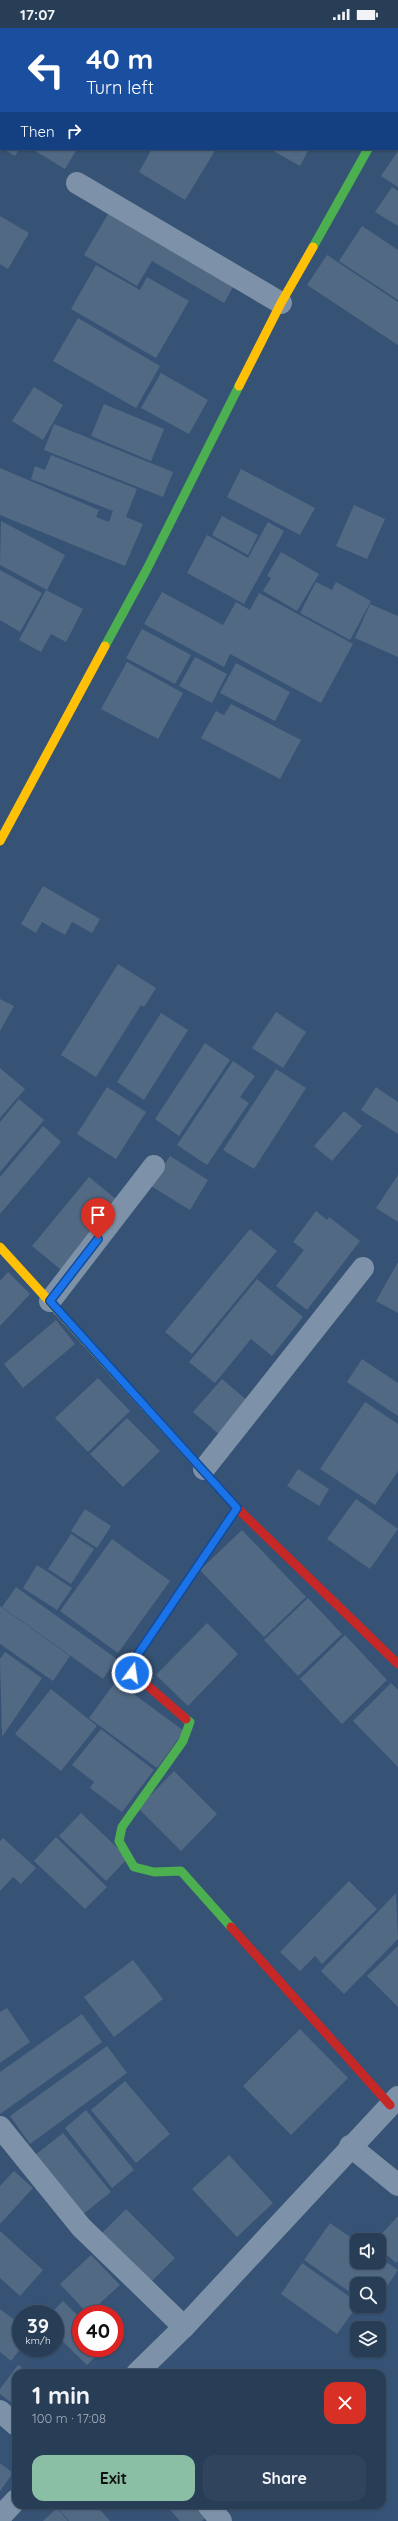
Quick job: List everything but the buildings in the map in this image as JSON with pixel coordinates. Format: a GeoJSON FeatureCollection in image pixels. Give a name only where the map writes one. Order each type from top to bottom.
{"type":"FeatureCollection","features":[{"type":"Feature","properties":{"kind":"street"},"geometry":{"type":"LineString","coordinates":[[0,841],[148,567],[281,303],[367,150]]}},
{"type":"Feature","properties":{"kind":"street"},"geometry":{"type":"LineString","coordinates":[[77,183],[281,303]]}},
{"type":"Feature","properties":{"kind":"street"},"geometry":{"type":"LineString","coordinates":[[50,1301],[154,1166]]}},
{"type":"Feature","properties":{"kind":"street"},"geometry":{"type":"LineString","coordinates":[[0,1247],[204,1469],[237,1508],[398,1664]]}},
{"type":"Feature","properties":{"kind":"street"},"geometry":{"type":"LineString","coordinates":[[204,1469],[363,1268]]}},
{"type":"Feature","properties":{"kind":"street"},"geometry":{"type":"LineString","coordinates":[[141,2369],[184,2327],[350,2146],[394,2101],[181,1871],[170,1869],[156,1874],[134,1867],[119,1841],[122,1827],[183,1741],[190,1722],[132,1673],[132,1663],[237,1508]]}},
{"type":"Feature","properties":{"kind":"street"},"geometry":{"type":"LineString","coordinates":[[0,2127],[81,2227],[184,2327]]}},
{"type":"Feature","properties":{"kind":"street"},"geometry":{"type":"LineString","coordinates":[[350,2146],[398,2185]]}},
{"type":"Feature","properties":{"kind":"street"},"geometry":{"type":"LineString","coordinates":[[0,2411],[12,2422]]}},
{"type":"Feature","properties":{"kind":"street"},"geometry":{"type":"LineString","coordinates":[[0,2517],[12,2504]]}},
{"type":"Feature","properties":{"kind":"street"},"geometry":{"type":"LineString","coordinates":[[211,2509],[221,2521]]}},
{"type":"Feature","properties":{"kind":"traffic: fast"},"geometry":{"type":"LineString","coordinates":[[313,247],[367,150]]}},
{"type":"Feature","properties":{"kind":"traffic: fast"},"geometry":{"type":"LineString","coordinates":[[105,646],[148,567],[239,386]]}},
{"type":"Feature","properties":{"kind":"traffic: fast"},"geometry":{"type":"LineString","coordinates":[[186,1719],[190,1722],[183,1741],[122,1827],[119,1841],[134,1867],[154,1872],[181,1871],[231,1927]]}},
{"type":"Feature","properties":{"kind":"traffic: slow"},"geometry":{"type":"LineString","coordinates":[[239,386],[281,303],[313,247]]}},
{"type":"Feature","properties":{"kind":"traffic: slow"},"geometry":{"type":"LineString","coordinates":[[0,841],[105,646]]}},
{"type":"Feature","properties":{"kind":"traffic: slow"},"geometry":{"type":"LineString","coordinates":[[0,1247],[218,1487]]}},
{"type":"Feature","properties":{"kind":"traffic: jam"},"geometry":{"type":"LineString","coordinates":[[218,1487],[237,1508],[398,1664]]}},
{"type":"Feature","properties":{"kind":"traffic: jam"},"geometry":{"type":"LineString","coordinates":[[186,1719],[133,1673],[132,1663],[237,1508]]}},
{"type":"Feature","properties":{"kind":"traffic: jam"},"geometry":{"type":"LineString","coordinates":[[231,1927],[390,2105]]}},
{"type":"Feature","properties":{"kind":"route"},"geometry":{"type":"LineString","coordinates":[[98,1239],[50,1301],[204,1469],[237,1508],[132,1663],[132,1673]]}}]}
